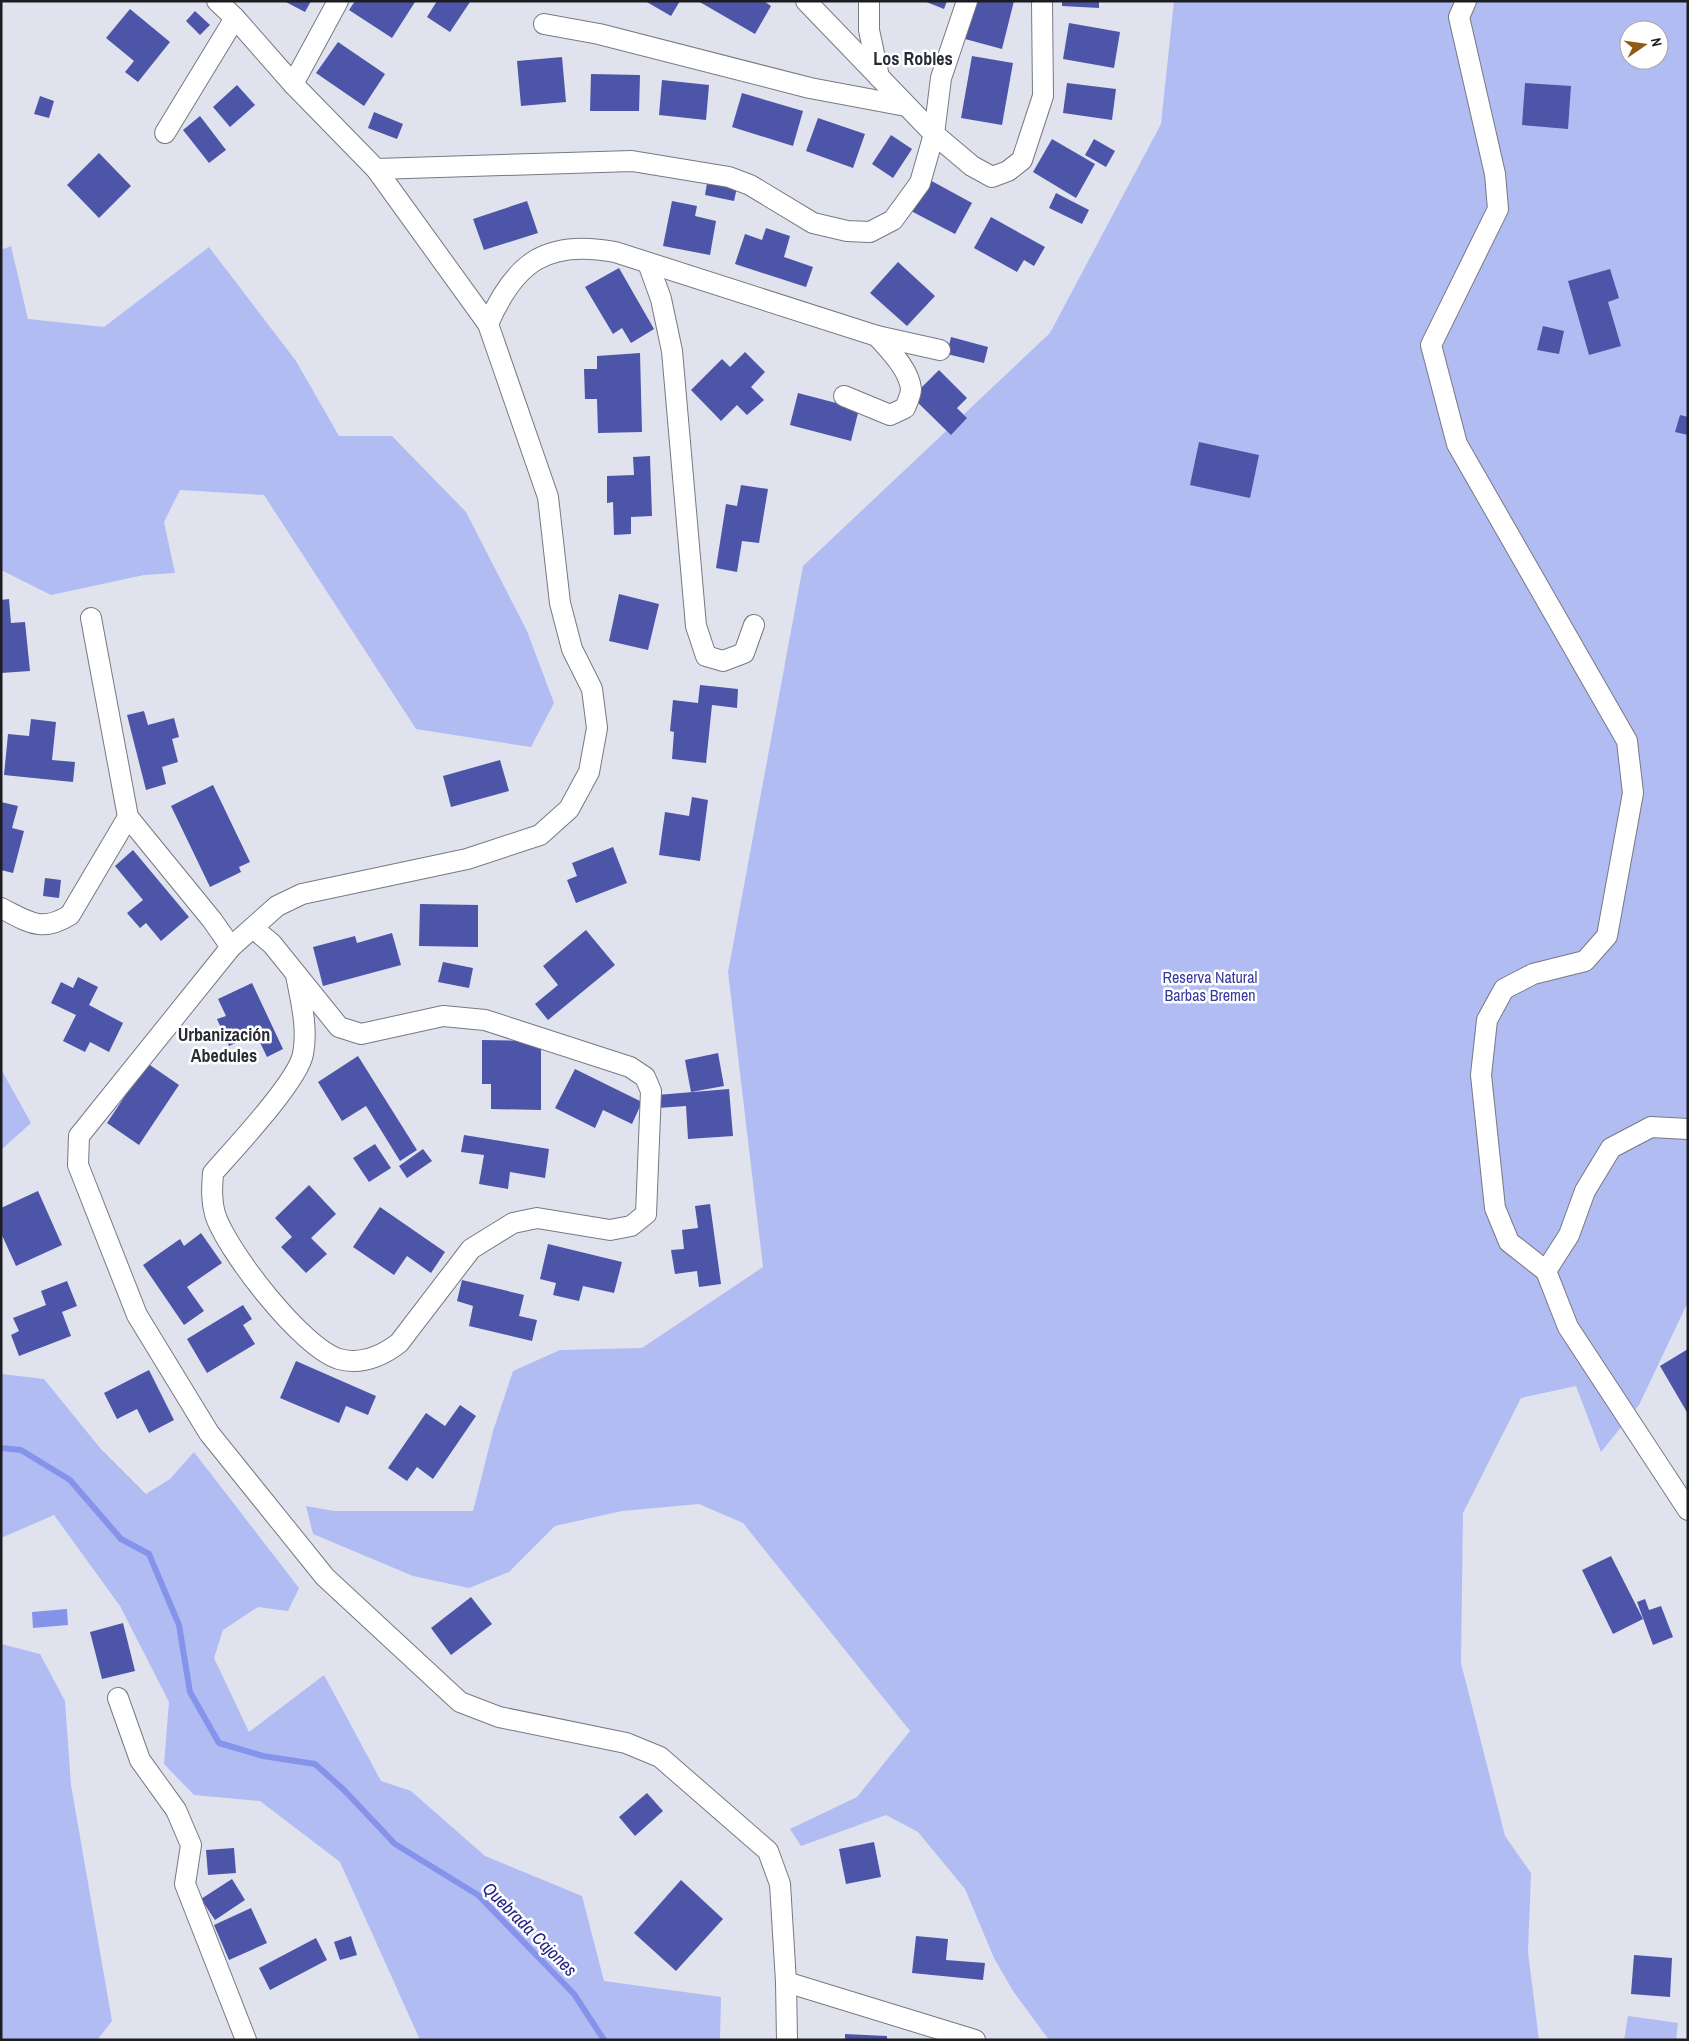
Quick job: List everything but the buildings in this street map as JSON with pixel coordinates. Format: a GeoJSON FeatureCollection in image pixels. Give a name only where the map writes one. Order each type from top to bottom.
{"type":"FeatureCollection","features":[{"type":"Feature","properties":{"kind":"street"},"geometry":{"type":"LineString","coordinates":[[217,1],[376,169],[488,324],[548,497],[560,603],[572,649],[592,689],[597,728],[589,772],[569,809],[540,835],[467,859],[302,894],[277,906],[231,947],[79,1136],[78,1165],[137,1315],[209,1433],[325,1577],[460,1702],[499,1716],[626,1743],[660,1757],[768,1851],[780,1884],[786,1982],[787,2040]]}},
{"type":"Feature","properties":{"kind":"street"},"geometry":{"type":"LineString","coordinates":[[294,84],[338,1]]}},
{"type":"Feature","properties":{"kind":"street"},"geometry":{"type":"LineString","coordinates":[[806,1],[934,134],[972,166],[992,177],[1008,171],[1022,160],[1043,96],[1042,1]]}},
{"type":"Feature","properties":{"kind":"street"},"geometry":{"type":"LineString","coordinates":[[869,1],[869,30],[879,77]]}},
{"type":"Feature","properties":{"kind":"street"},"geometry":{"type":"LineString","coordinates":[[376,169],[632,161],[728,177],[750,185],[813,223],[847,231],[870,232],[893,220],[920,183],[934,134],[941,78],[966,1]]}},
{"type":"Feature","properties":{"kind":"street"},"geometry":{"type":"LineString","coordinates":[[1466,1],[1459,17],[1495,174],[1498,209],[1431,345],[1457,444],[1627,741],[1633,793],[1607,936],[1585,961],[1533,974],[1504,989],[1487,1020],[1481,1075],[1495,1208],[1509,1242],[1546,1271],[1568,1327],[1688,1510]]}},
{"type":"Feature","properties":{"kind":"street"},"geometry":{"type":"LineString","coordinates":[[164,133],[235,18]]}},
{"type":"Feature","properties":{"kind":"street"},"geometry":{"type":"LineString","coordinates":[[544,24],[599,34],[810,88],[906,106]]}},
{"type":"Feature","properties":{"kind":"street"},"geometry":{"type":"LineString","coordinates":[[488,324],[500,296],[517,275],[536,259],[560,250],[587,247],[615,252],[877,336],[940,350]]}},
{"type":"Feature","properties":{"kind":"street"},"geometry":{"type":"LineString","coordinates":[[648,263],[660,300],[672,351],[696,626],[706,656],[723,661],[744,653],[754,625]]}},
{"type":"Feature","properties":{"kind":"street"},"geometry":{"type":"LineString","coordinates":[[844,396],[890,415],[905,408],[911,390],[905,373],[877,336]]}},
{"type":"Feature","properties":{"kind":"street"},"geometry":{"type":"LineString","coordinates":[[91,618],[128,817],[212,920],[231,947]]}},
{"type":"Feature","properties":{"kind":"street"},"geometry":{"type":"LineString","coordinates":[[1,908],[30,923],[54,925],[70,915],[128,817]]}},
{"type":"Feature","properties":{"kind":"street"},"geometry":{"type":"LineString","coordinates":[[253,928],[272,944],[339,1027],[361,1034],[443,1016],[485,1020],[630,1067],[645,1077],[651,1091],[646,1214],[631,1226],[610,1230],[537,1218],[513,1223],[471,1249],[399,1343],[384,1354],[362,1360],[339,1359],[307,1340],[246,1269],[215,1215],[211,1192],[213,1172],[292,1079],[303,1056],[305,1028],[296,975]]}},
{"type":"Feature","properties":{"kind":"street"},"geometry":{"type":"LineString","coordinates":[[1546,1271],[1569,1235],[1585,1192],[1611,1148],[1651,1127],[1688,1129]]}},
{"type":"Feature","properties":{"kind":"street"},"geometry":{"type":"LineString","coordinates":[[118,1698],[140,1760],[176,1810],[191,1845],[185,1884],[246,2040]]}},
{"type":"Feature","properties":{"kind":"street"},"geometry":{"type":"LineString","coordinates":[[786,1982],[974,2040]]}},
{"type":"Feature","properties":{"kind":"green space","name":"Reserva Natural Barbas Bremen"},"geometry":{"type":"Polygon","coordinates":[[[1174,1],[1688,1],[1688,1302],[1639,1405],[1601,1452],[1576,1386],[1521,1398],[1463,1513],[1461,1663],[1505,1836],[1531,1873],[1528,1952],[1539,2040],[1049,2040],[1013,1991],[994,1958],[965,1889],[918,1832],[886,1815],[801,1846],[790,1829],[857,1797],[910,1731],[743,1523],[699,1504],[622,1511],[555,1526],[509,1572],[469,1588],[413,1576],[313,1534],[306,1506],[334,1511],[473,1511],[493,1431],[513,1371],[560,1350],[642,1348],[763,1267],[728,972],[803,566],[1050,333],[1161,124],[1174,1]]]}},
{"type":"Feature","properties":{"kind":"green space"},"geometry":{"type":"Polygon","coordinates":[[[11,246],[28,319],[104,327],[209,247],[296,361],[339,436],[392,436],[466,512],[527,631],[554,703],[531,747],[416,729],[264,495],[180,490],[164,522],[175,573],[144,575],[51,595],[1,570],[1,250],[11,246]]]}},
{"type":"Feature","properties":{"kind":"green space"},"geometry":{"type":"Polygon","coordinates":[[[1,1069],[31,1123],[1,1150],[1,1069]]]}},
{"type":"Feature","properties":{"kind":"green space"},"geometry":{"type":"Polygon","coordinates":[[[2,1374],[44,1379],[100,1448],[146,1494],[170,1479],[194,1452],[299,1588],[288,1611],[258,1607],[223,1630],[214,1658],[249,1732],[324,1675],[381,1781],[411,1791],[485,1856],[582,1896],[604,1981],[721,1997],[720,2040],[420,2040],[340,1862],[260,1801],[194,1795],[164,1764],[169,1702],[120,1606],[54,1515],[1,1538],[2,1374]]]}},
{"type":"Feature","properties":{"kind":"green space"},"geometry":{"type":"Polygon","coordinates":[[[1,1644],[40,1654],[65,1701],[71,1785],[112,2021],[97,2040],[1,2040],[1,1644]]]}},
{"type":"Feature","properties":{"kind":"green space"},"geometry":{"type":"Polygon","coordinates":[[[1628,2016],[1678,2023],[1676,2040],[1624,2040],[1628,2016]]]}},
{"type":"Feature","properties":{"kind":"shaded area"},"geometry":{"type":"Polygon","coordinates":[[[67,1609],[68,1625],[33,1628],[32,1612],[67,1609]]]}},
{"type":"Feature","properties":{"kind":"waterway","name":"Quebrada Cajones"},"geometry":{"type":"LineString","coordinates":[[1,1448],[21,1450],[70,1480],[121,1539],[149,1554],[179,1625],[190,1692],[219,1743],[263,1756],[315,1764],[344,1790],[395,1844],[478,1895],[574,1994],[604,2040]]}},
{"type":"Feature","properties":{"kind":"district","name":"Los Robles"},"geometry":{"type":"Point","coordinates":[913,58]}},
{"type":"Feature","properties":{"kind":"district","name":"Urbanización Abedules"},"geometry":{"type":"Point","coordinates":[224,1044]}}]}
